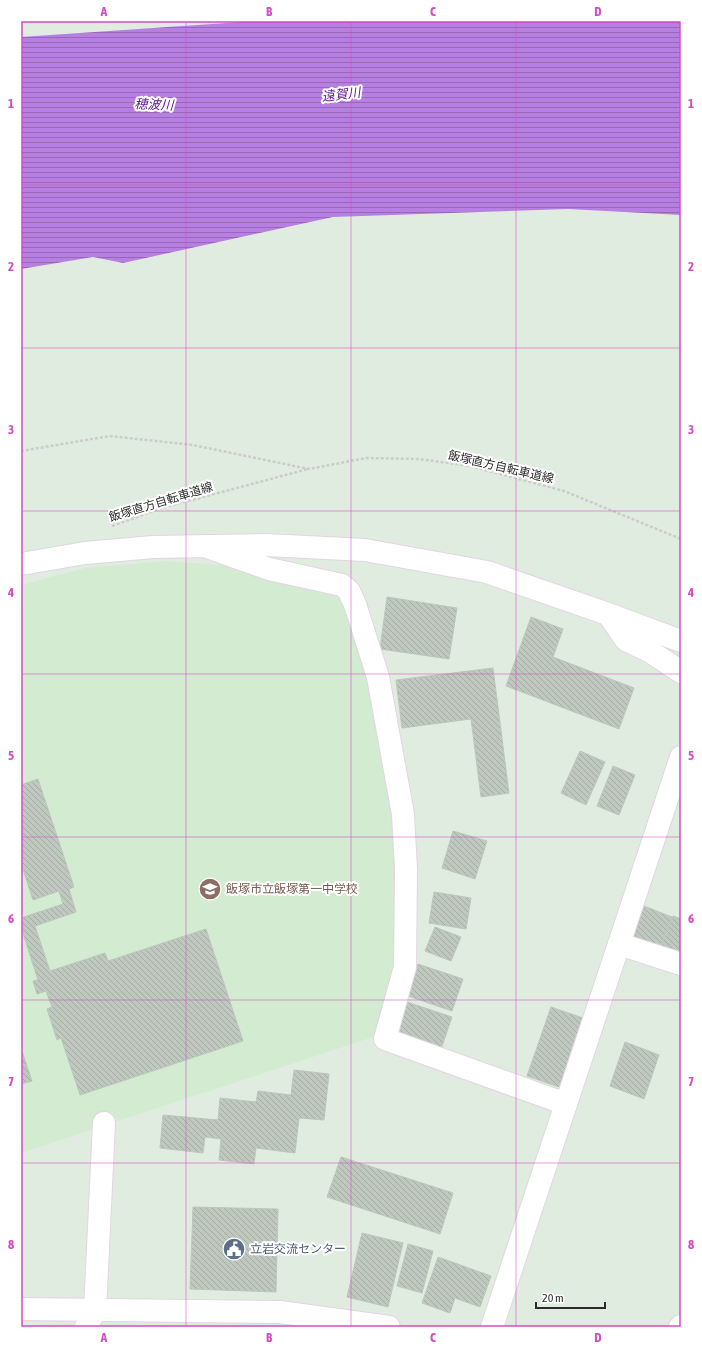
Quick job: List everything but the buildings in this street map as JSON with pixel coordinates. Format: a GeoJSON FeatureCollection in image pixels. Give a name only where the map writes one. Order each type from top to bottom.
{"type":"FeatureCollection","features":[{"type":"Feature","properties":{"kind":"street"},"geometry":{"type":"LineString","coordinates":[[21,564],[85,553],[153,547],[268,545],[365,550],[487,572],[681,641]]}},
{"type":"Feature","properties":{"kind":"street"},"geometry":{"type":"LineString","coordinates":[[204,546],[269,569],[342,585],[349,591],[356,607],[378,676],[403,814],[406,869],[405,967],[385,1039],[566,1104]]}},
{"type":"Feature","properties":{"kind":"street"},"geometry":{"type":"LineString","coordinates":[[608,614],[626,640],[651,652],[681,672]]}},
{"type":"Feature","properties":{"kind":"street"},"geometry":{"type":"LineString","coordinates":[[492,1327],[681,757]]}},
{"type":"Feature","properties":{"kind":"street"},"geometry":{"type":"LineString","coordinates":[[619,944],[681,964]]}},
{"type":"Feature","properties":{"kind":"street"},"geometry":{"type":"LineString","coordinates":[[90,1319],[104,1123]]}},
{"type":"Feature","properties":{"kind":"street"},"geometry":{"type":"LineString","coordinates":[[21,1310],[90,1319],[280,1312],[389,1327]]}},
{"type":"Feature","properties":{"kind":"path","name":"飯塚直方自転車道線"},"geometry":{"type":"LineString","coordinates":[[21,451],[110,436],[193,445],[309,469]]}},
{"type":"Feature","properties":{"kind":"path","name":"飯塚直方自転車道線"},"geometry":{"type":"LineString","coordinates":[[110,527],[162,508],[309,469],[366,458],[419,459],[470,466],[564,491],[681,539]]}},
{"type":"Feature","properties":{"kind":"shaded area","name":"飯塚市立飯塚第一中学校"},"geometry":{"type":"Polygon","coordinates":[[[166,561],[230,566],[332,593],[349,607],[374,704],[398,846],[399,964],[376,1036],[21,1153],[21,585],[85,568],[166,561]]]}},
{"type":"Feature","properties":{"kind":"water"},"geometry":{"type":"Polygon","coordinates":[[[256,21],[681,21],[681,215],[568,209],[333,217],[123,263],[93,257],[21,269],[21,37],[256,21]]]}},
{"type":"Feature","properties":{"kind":"place","name":"飯塚市立飯塚第一中学校"},"geometry":{"type":"Point","coordinates":[210,889]}},
{"type":"Feature","properties":{"kind":"place","name":"立岩交流センター"},"geometry":{"type":"Point","coordinates":[234,1249]}},
{"type":"Feature","properties":{"kind":"water label","name":"遠賀川"},"geometry":{"type":"Point","coordinates":[341,94]}},
{"type":"Feature","properties":{"kind":"water label","name":"穂波川"},"geometry":{"type":"Point","coordinates":[154,104]}}]}
